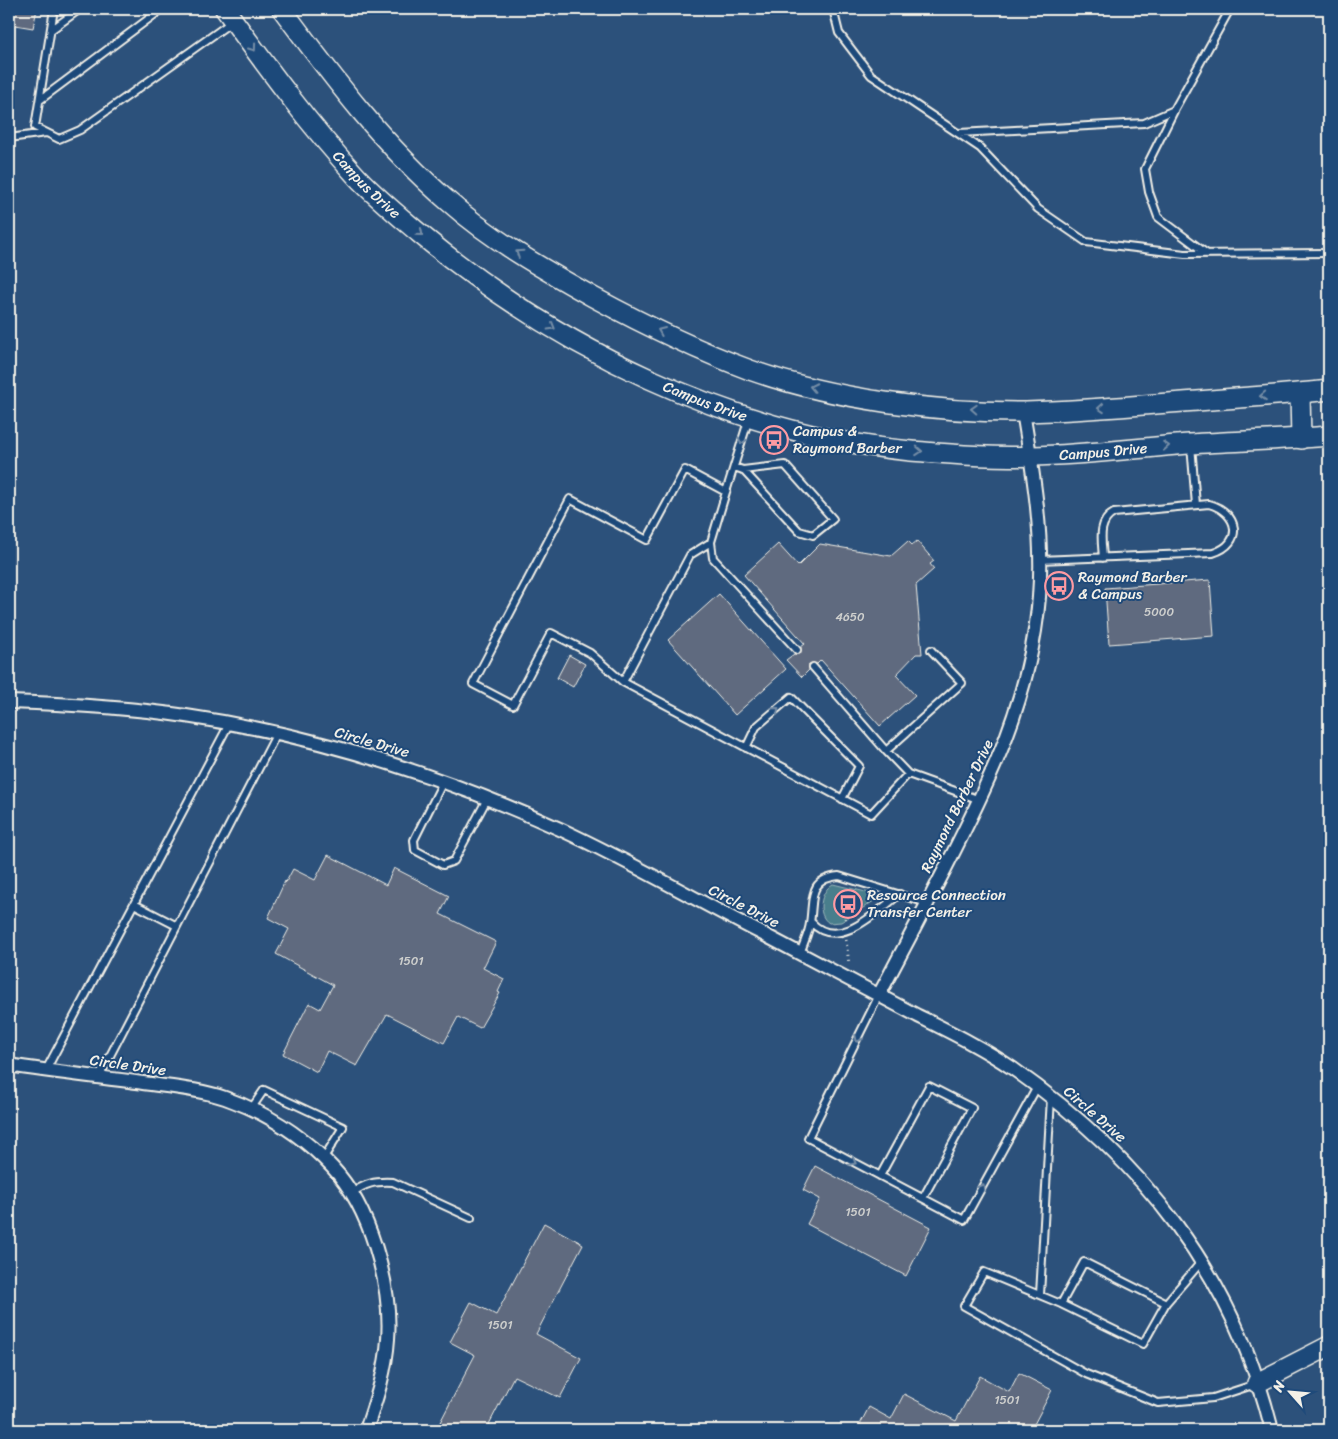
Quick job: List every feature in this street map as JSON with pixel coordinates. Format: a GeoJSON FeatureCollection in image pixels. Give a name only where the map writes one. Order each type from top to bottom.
{"type":"FeatureCollection","features":[{"type":"Feature","properties":{"kind":"main road"},"geometry":{"type":"LineString","coordinates":[[282,9],[334,79],[368,120],[403,158],[450,203],[493,236],[545,270],[638,321],[750,369],[789,381],[873,400],[918,406],[1023,412],[1300,394],[1329,390]]}},
{"type":"Feature","properties":{"kind":"main road","name":"Campus Drive"},"geometry":{"type":"LineString","coordinates":[[229,15],[288,96],[360,181],[461,268],[526,312],[629,368],[676,390],[750,416],[814,435],[911,451],[1030,456],[1329,436]]}},
{"type":"Feature","properties":{"kind":"main road"},"geometry":{"type":"LineString","coordinates":[[1300,394],[1301,439]]}},
{"type":"Feature","properties":{"kind":"main road"},"geometry":{"type":"LineString","coordinates":[[1257,1384],[1329,1346]]}},
{"type":"Feature","properties":{"kind":"street","name":"Raymond Barber Drive"},"geometry":{"type":"LineString","coordinates":[[880,995],[981,800],[1003,751],[1020,704],[1031,652],[1039,596],[1035,484],[1023,412]]}},
{"type":"Feature","properties":{"kind":"street","name":"Circle Drive"},"geometry":{"type":"LineString","coordinates":[[9,702],[122,708],[229,724],[339,748],[443,782],[563,830],[985,1051],[1051,1097],[1103,1141],[1146,1184],[1180,1228],[1202,1260],[1246,1350],[1272,1430]]}},
{"type":"Feature","properties":{"kind":"street","name":"Circle Drive"},"geometry":{"type":"LineString","coordinates":[[9,1065],[177,1087],[224,1098],[265,1115],[302,1139],[333,1168],[358,1205],[379,1257],[387,1300],[388,1338],[381,1386],[366,1430]]}},
{"type":"Feature","properties":{"kind":"lane"},"geometry":{"type":"LineString","coordinates":[[54,9],[36,127],[59,138],[80,130],[229,15]]}},
{"type":"Feature","properties":{"kind":"lane"},"geometry":{"type":"LineString","coordinates":[[51,30],[80,9]]}},
{"type":"Feature","properties":{"kind":"lane"},"geometry":{"type":"LineString","coordinates":[[40,100],[162,9]]}},
{"type":"Feature","properties":{"kind":"lane"},"geometry":{"type":"LineString","coordinates":[[833,9],[839,33],[871,75],[980,148],[1038,209],[1086,242],[1185,254],[1329,253]]}},
{"type":"Feature","properties":{"kind":"lane"},"geometry":{"type":"LineString","coordinates":[[1206,254],[1158,217],[1149,192],[1145,169],[1174,110],[1230,9]]}},
{"type":"Feature","properties":{"kind":"lane"},"geometry":{"type":"LineString","coordinates":[[959,133],[1144,123],[1174,110]]}},
{"type":"Feature","properties":{"kind":"lane"},"geometry":{"type":"LineString","coordinates":[[9,138],[48,133]]}},
{"type":"Feature","properties":{"kind":"lane"},"geometry":{"type":"LineString","coordinates":[[750,416],[711,542],[713,558],[797,650]]}},
{"type":"Feature","properties":{"kind":"lane"},"geometry":{"type":"LineString","coordinates":[[1191,444],[1196,505]]}},
{"type":"Feature","properties":{"kind":"lane"},"geometry":{"type":"LineString","coordinates":[[734,466],[743,470],[799,531],[813,535],[833,518],[785,465],[743,470]]}},
{"type":"Feature","properties":{"kind":"lane"},"geometry":{"type":"LineString","coordinates":[[726,492],[685,470],[647,540],[570,499],[473,684],[513,705],[552,633],[590,653],[624,682],[871,814],[908,774]]}},
{"type":"Feature","properties":{"kind":"lane"},"geometry":{"type":"LineString","coordinates":[[1039,560],[1103,558],[1213,553],[1222,550],[1234,534],[1234,523],[1220,507],[1209,504],[1114,513],[1107,517],[1102,526],[1103,558]]}},
{"type":"Feature","properties":{"kind":"lane"},"geometry":{"type":"LineString","coordinates":[[624,682],[690,555],[711,542]]}},
{"type":"Feature","properties":{"kind":"lane"},"geometry":{"type":"LineString","coordinates":[[886,751],[962,683],[931,650]]}},
{"type":"Feature","properties":{"kind":"lane"},"geometry":{"type":"LineString","coordinates":[[812,667],[908,774],[981,800]]}},
{"type":"Feature","properties":{"kind":"lane"},"geometry":{"type":"LineString","coordinates":[[746,748],[756,727],[791,697],[859,766],[842,799]]}},
{"type":"Feature","properties":{"kind":"lane"},"geometry":{"type":"LineString","coordinates":[[46,1070],[229,724]]}},
{"type":"Feature","properties":{"kind":"lane"},"geometry":{"type":"LineString","coordinates":[[98,1077],[277,733]]}},
{"type":"Feature","properties":{"kind":"lane"},"geometry":{"type":"LineString","coordinates":[[443,782],[414,840],[414,850],[443,865],[454,861],[487,799]]}},
{"type":"Feature","properties":{"kind":"lane"},"geometry":{"type":"LineString","coordinates":[[800,954],[811,922],[810,914],[814,890],[820,882],[828,877],[839,876],[927,903]]}},
{"type":"Feature","properties":{"kind":"lane"},"geometry":{"type":"LineString","coordinates":[[811,922],[818,930],[829,934],[839,934],[850,930],[900,894]]}},
{"type":"Feature","properties":{"kind":"lane"},"geometry":{"type":"LineString","coordinates":[[134,904],[177,926]]}},
{"type":"Feature","properties":{"kind":"lane"},"geometry":{"type":"LineString","coordinates":[[880,995],[808,1138],[964,1220],[1037,1087]]}},
{"type":"Feature","properties":{"kind":"lane"},"geometry":{"type":"LineString","coordinates":[[880,1176],[929,1086],[946,1094],[972,1108],[922,1198]]}},
{"type":"Feature","properties":{"kind":"lane"},"geometry":{"type":"LineString","coordinates":[[251,1109],[264,1090],[298,1104],[343,1127],[323,1158]]}},
{"type":"Feature","properties":{"kind":"lane"},"geometry":{"type":"LineString","coordinates":[[1040,1295],[1051,1097]]}},
{"type":"Feature","properties":{"kind":"lane"},"geometry":{"type":"LineString","coordinates":[[351,1194],[364,1184],[380,1181],[393,1182],[472,1218]]}},
{"type":"Feature","properties":{"kind":"lane"},"geometry":{"type":"LineString","coordinates":[[1202,1260],[1166,1303],[1143,1344],[1061,1304],[984,1272],[964,1306],[1086,1374],[1158,1403],[1213,1398],[1257,1384]]}},
{"type":"Feature","properties":{"kind":"lane"},"geometry":{"type":"LineString","coordinates":[[1061,1304],[1084,1262],[1166,1303]]}},
{"type":"Feature","properties":{"kind":"green space"},"geometry":{"type":"Polygon","coordinates":[[[833,884],[874,894],[877,899],[841,922],[829,923],[822,915],[821,903],[825,892],[833,884]]]}},
{"type":"Feature","properties":{"kind":"building"},"geometry":{"type":"Polygon","coordinates":[[[9,9],[37,9],[33,28],[9,24],[9,9]]]}},
{"type":"Feature","properties":{"kind":"building"},"geometry":{"type":"Polygon","coordinates":[[[908,541],[912,545],[917,541],[934,561],[930,564],[934,569],[916,585],[922,654],[916,654],[896,675],[915,695],[880,726],[821,660],[817,664],[809,664],[809,670],[802,677],[786,660],[794,654],[800,654],[801,647],[805,644],[744,575],[778,544],[798,566],[820,544],[891,556],[908,541]]]}},
{"type":"Feature","properties":{"kind":"building"},"geometry":{"type":"Polygon","coordinates":[[[1210,580],[1214,636],[1109,644],[1105,588],[1210,580]]]}},
{"type":"Feature","properties":{"kind":"building"},"geometry":{"type":"Polygon","coordinates":[[[719,594],[786,669],[735,715],[668,640],[719,594]]]}},
{"type":"Feature","properties":{"kind":"building"},"geometry":{"type":"Polygon","coordinates":[[[569,655],[585,664],[573,687],[557,678],[569,655]]]}},
{"type":"Feature","properties":{"kind":"building"},"geometry":{"type":"Polygon","coordinates":[[[328,855],[386,885],[394,868],[449,896],[440,914],[496,942],[483,968],[504,979],[498,992],[500,993],[480,1028],[458,1017],[444,1043],[387,1014],[357,1066],[327,1051],[317,1072],[283,1054],[309,1003],[320,1009],[333,985],[276,954],[289,929],[268,918],[285,881],[293,869],[315,880],[328,855]]]}},
{"type":"Feature","properties":{"kind":"building"},"geometry":{"type":"Polygon","coordinates":[[[815,1166],[931,1227],[906,1276],[807,1224],[820,1199],[803,1190],[815,1166]]]}},
{"type":"Feature","properties":{"kind":"building"},"geometry":{"type":"Polygon","coordinates":[[[544,1223],[583,1244],[536,1334],[581,1358],[560,1398],[514,1376],[486,1430],[436,1430],[475,1355],[450,1342],[471,1302],[496,1315],[544,1223]]]}},
{"type":"Feature","properties":{"kind":"building"},"geometry":{"type":"Polygon","coordinates":[[[1019,1373],[1052,1390],[1031,1430],[857,1430],[869,1407],[891,1419],[904,1394],[956,1421],[980,1376],[1009,1392],[1019,1373]]]}},
{"type":"Feature","properties":{"kind":"place","name":"Campus & Raymond Barber"},"geometry":{"type":"Point","coordinates":[774,440]}},
{"type":"Feature","properties":{"kind":"place","name":"Raymond Barber & Campus"},"geometry":{"type":"Point","coordinates":[1059,586]}},
{"type":"Feature","properties":{"kind":"place","name":"Resource Connection Transfer Center"},"geometry":{"type":"Point","coordinates":[848,904]}}]}
